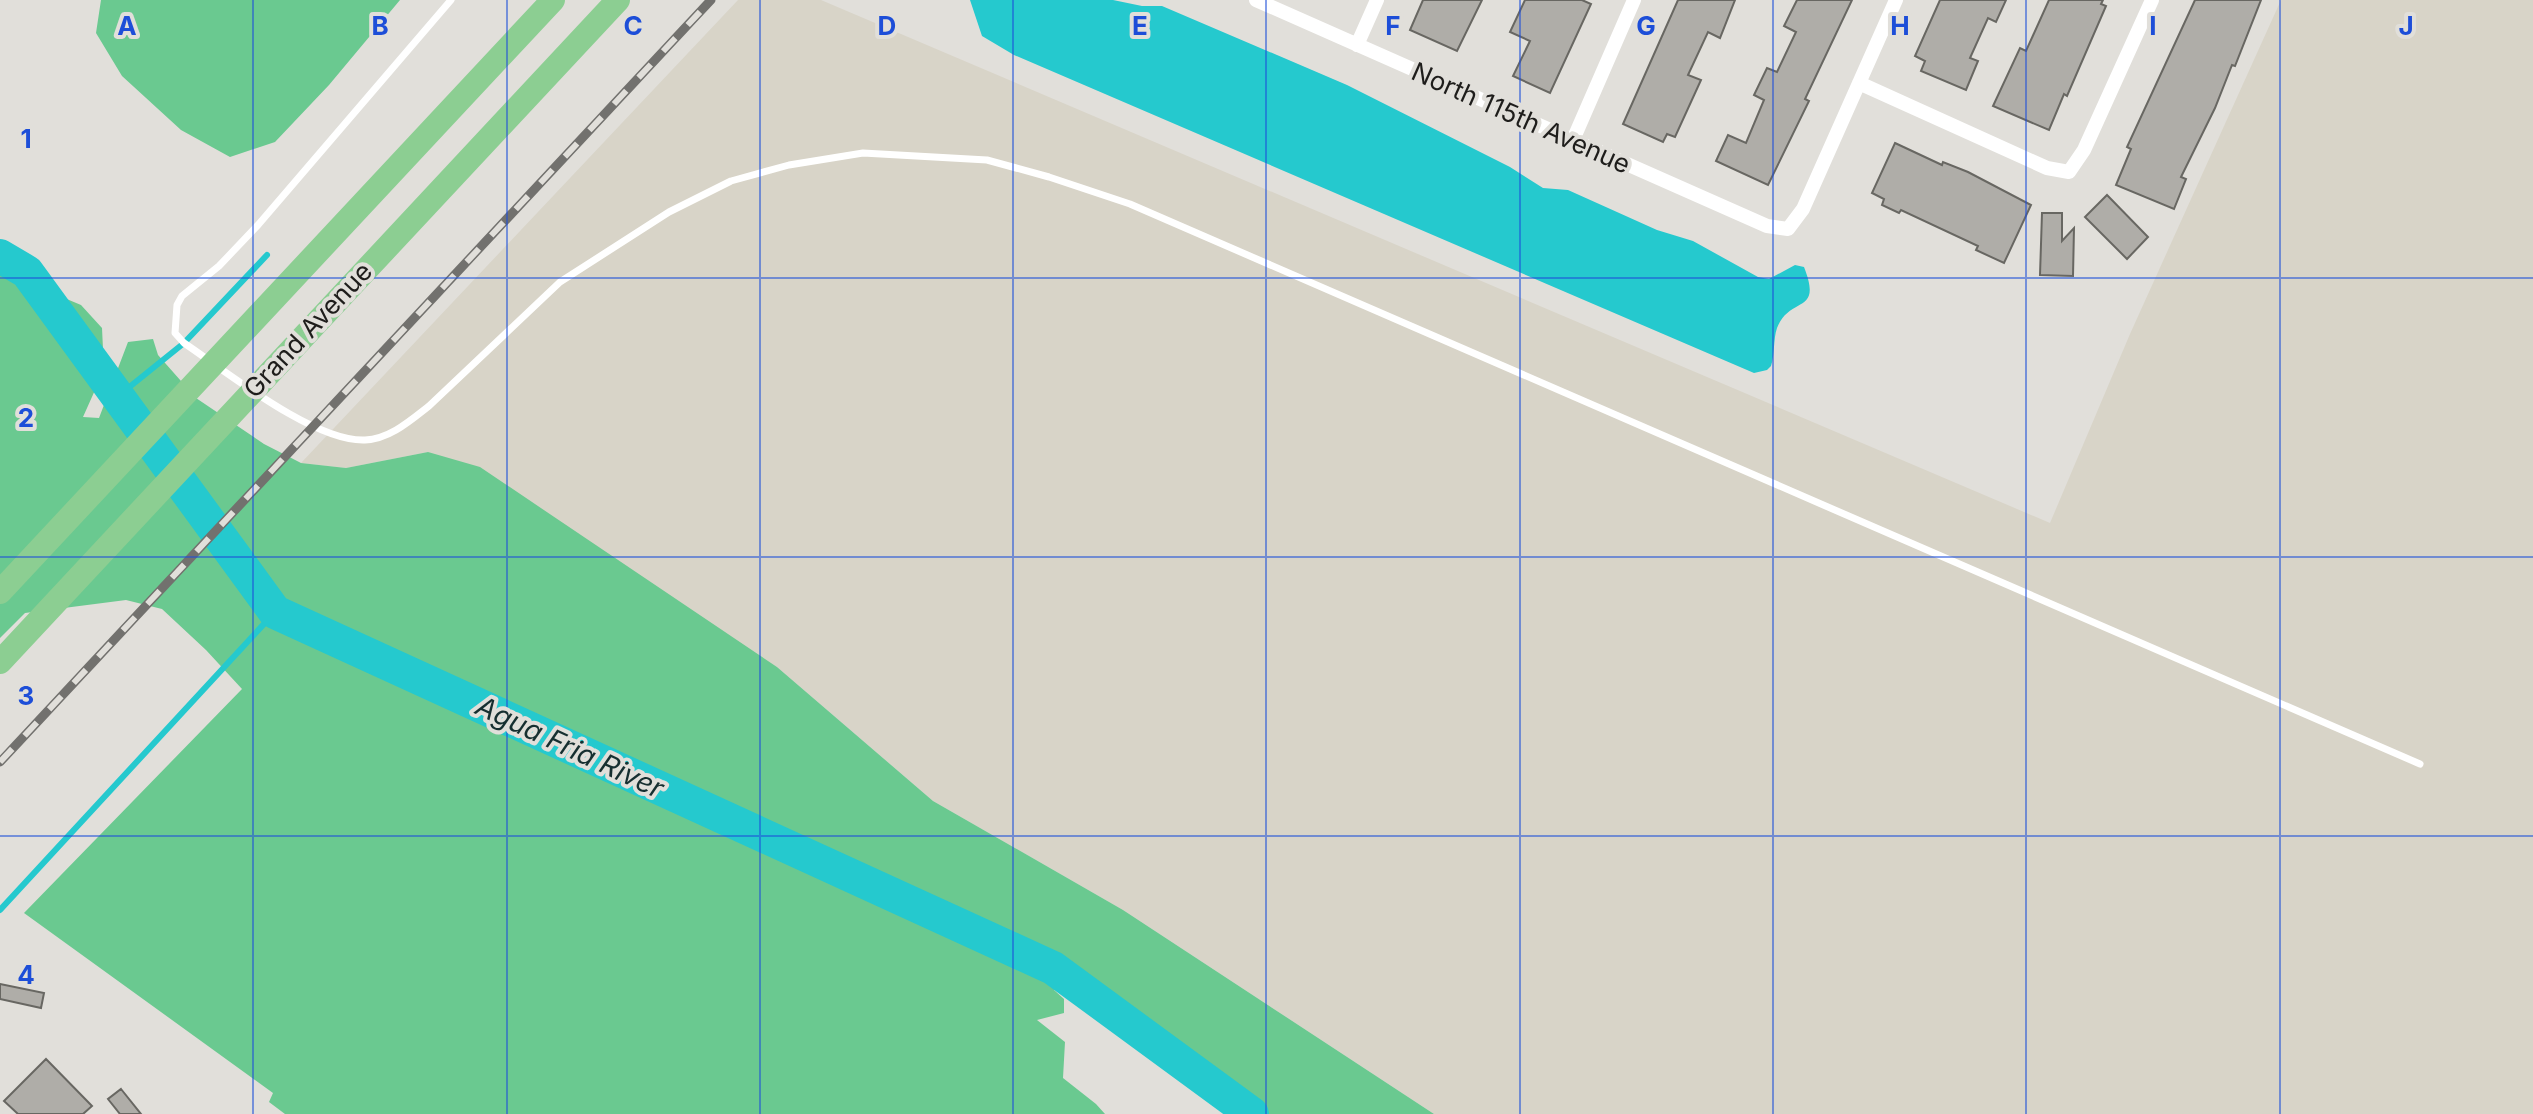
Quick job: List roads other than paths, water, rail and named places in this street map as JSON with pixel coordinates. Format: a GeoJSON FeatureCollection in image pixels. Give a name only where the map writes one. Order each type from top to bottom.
{"type":"FeatureCollection","features":[{"type":"Feature","properties":{"kind":"highway","name":"Grand Avenue"},"geometry":{"type":"LineString","coordinates":[[7,584],[553,0]]}},
{"type":"Feature","properties":{"kind":"highway","name":"Grand Avenue"},"geometry":{"type":"LineString","coordinates":[[0,662],[618,0]]}},
{"type":"Feature","properties":{"kind":"street","name":"North 115th Avenue"},"geometry":{"type":"LineString","coordinates":[[1256,0],[1767,226],[1788,229],[1803,209],[1859,83]]}},
{"type":"Feature","properties":{"kind":"street"},"geometry":{"type":"LineString","coordinates":[[1357,45],[1377,0]]}},
{"type":"Feature","properties":{"kind":"street"},"geometry":{"type":"LineString","coordinates":[[1573,140],[1634,0]]}},
{"type":"Feature","properties":{"kind":"street"},"geometry":{"type":"LineString","coordinates":[[1896,0],[1859,83],[2047,168],[2069,172],[2084,150],[2152,0]]}},
{"type":"Feature","properties":{"kind":"lane"},"geometry":{"type":"LineString","coordinates":[[451,0],[258,225],[219,266],[182,296],[177,305],[175,333],[184,343],[276,405],[321,430],[367,440],[406,424],[560,282],[669,212],[731,181],[789,165],[863,153],[987,160],[1130,204],[2420,764]]}},
{"type":"Feature","properties":{"kind":"water"},"geometry":{"type":"Polygon","coordinates":[[[970,0],[1113,0],[1142,6],[1162,6],[1347,85],[1510,167],[1543,188],[1568,190],[1657,230],[1693,241],[1758,277],[1769,279],[1795,265],[1804,267],[1810,292],[1807,299],[1789,311],[1777,328],[1771,366],[1754,373],[1014,55],[982,36],[970,0]]]}},
{"type":"Feature","properties":{"kind":"waterway"},"geometry":{"type":"LineString","coordinates":[[117,397],[184,343],[267,255]]}},
{"type":"Feature","properties":{"kind":"waterway","name":"Agua Fria River"},"geometry":{"type":"LineString","coordinates":[[0,256],[27,272],[275,612],[1053,968],[1252,1114]]}},
{"type":"Feature","properties":{"kind":"waterway"},"geometry":{"type":"LineString","coordinates":[[0,910],[275,612]]}},
{"type":"Feature","properties":{"kind":"railway"},"geometry":{"type":"LineString","coordinates":[[0,762],[711,0]]}}]}
